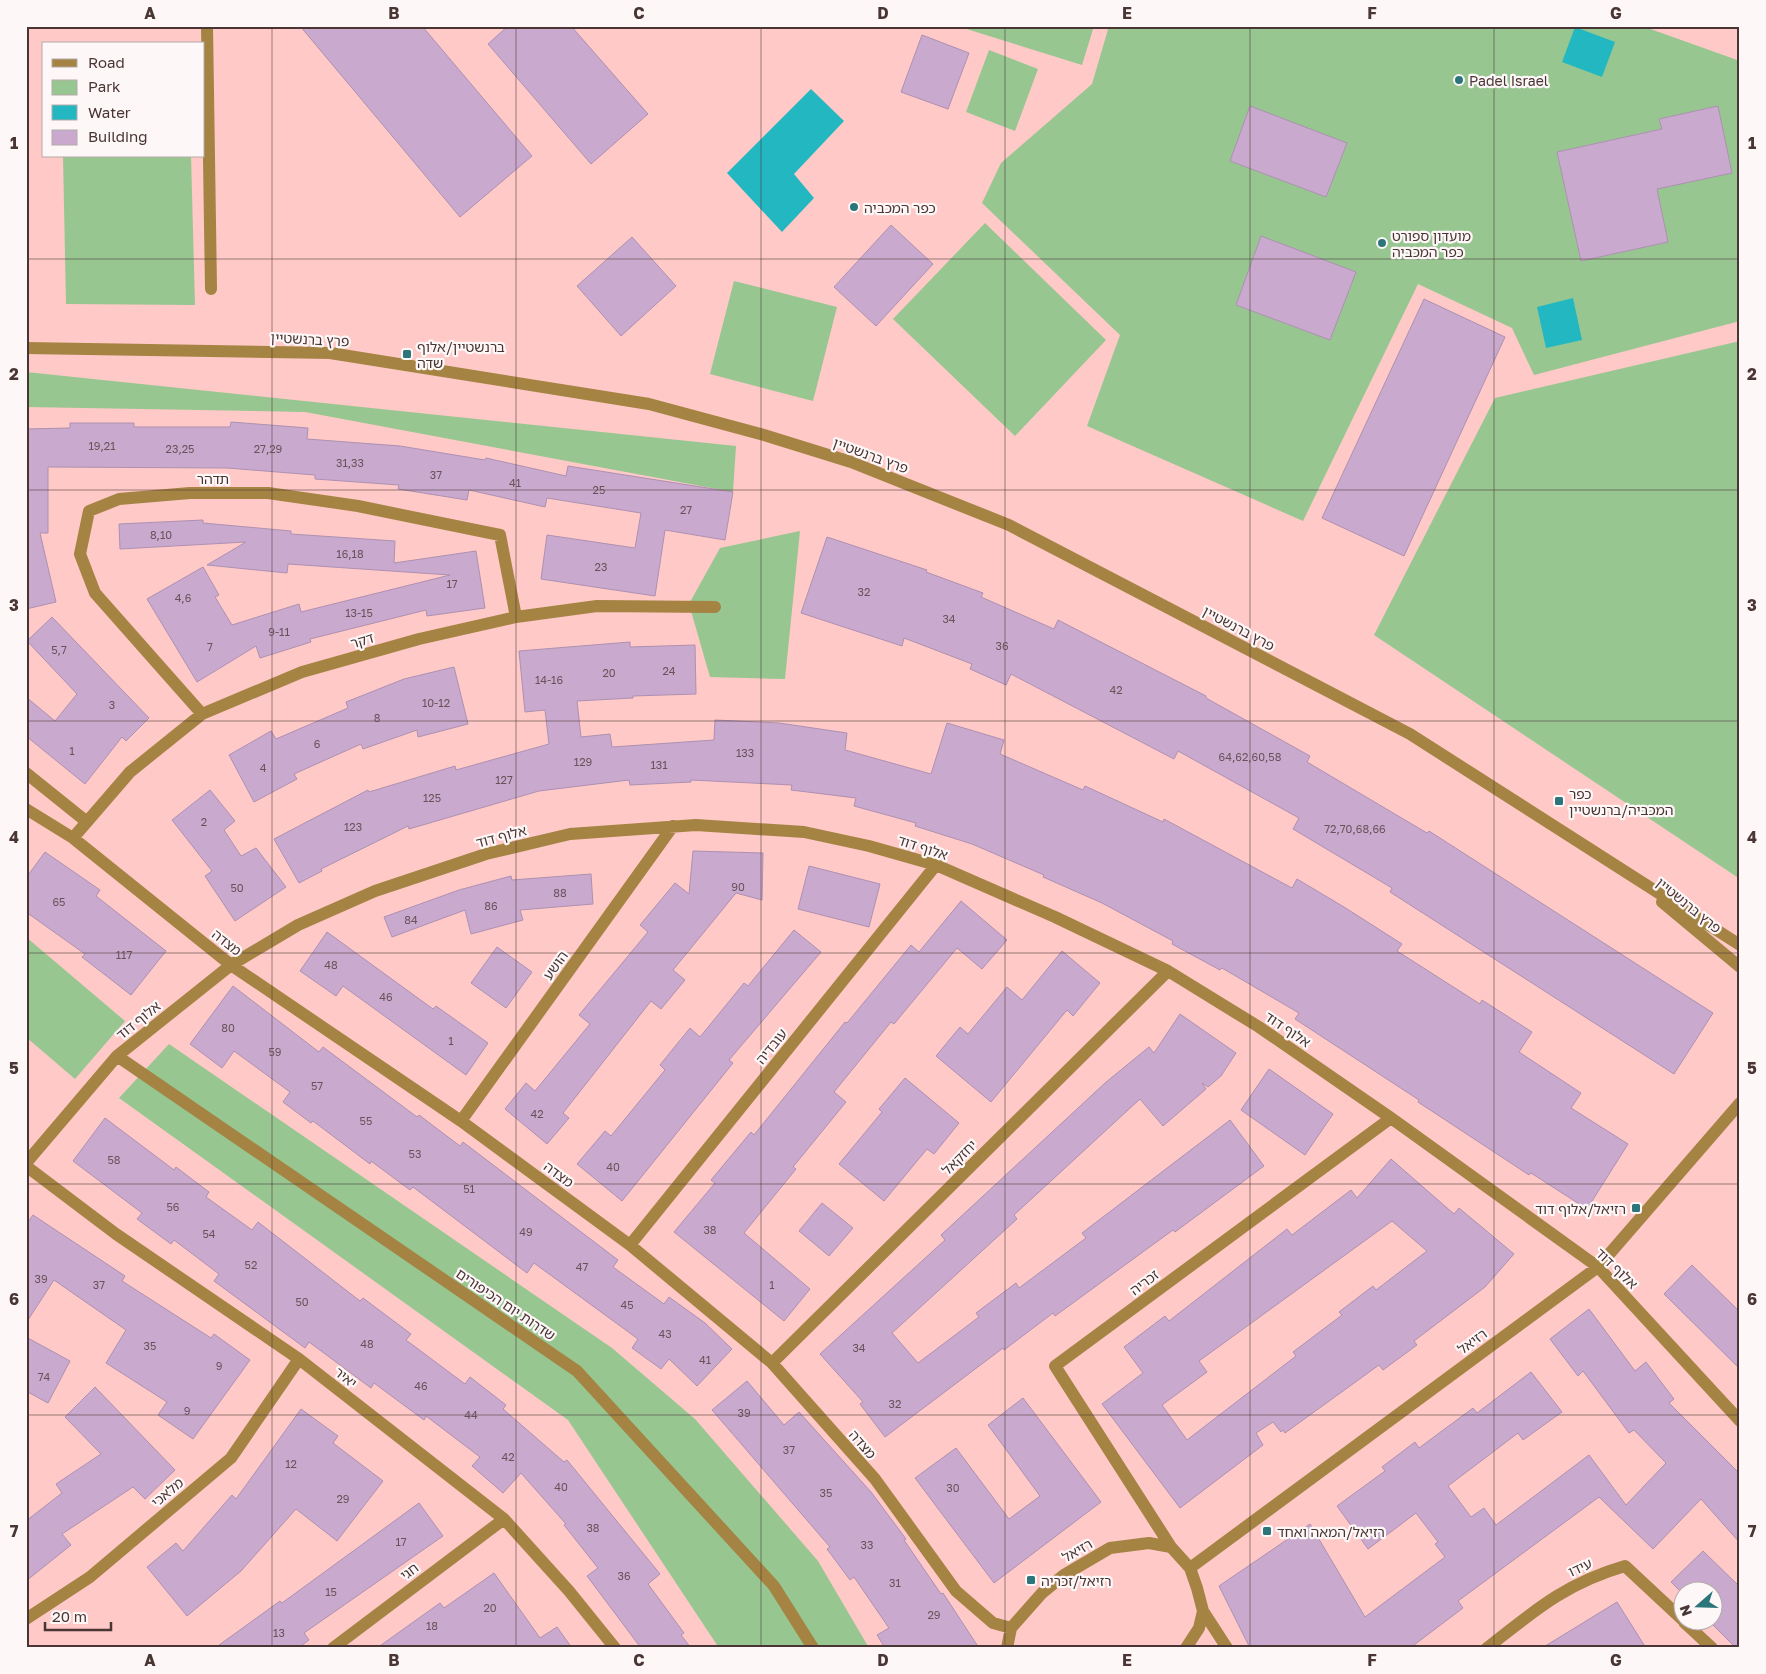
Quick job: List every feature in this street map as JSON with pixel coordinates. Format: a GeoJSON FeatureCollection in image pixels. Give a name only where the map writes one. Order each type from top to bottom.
{"type":"FeatureCollection","features":[{"type":"Feature","properties":{"kind":"street"},"geometry":{"type":"LineString","coordinates":[[207,26],[211,289]]}},
{"type":"Feature","properties":{"kind":"street","name":"פרץ ברנשטיין"},"geometry":{"type":"LineString","coordinates":[[26,348],[330,353],[649,404],[764,435],[851,462],[1009,525],[1401,730],[1740,944]]}},
{"type":"Feature","properties":{"kind":"street","name":"תדהר"},"geometry":{"type":"LineString","coordinates":[[202,714],[95,593],[80,554],[89,511],[119,499],[190,493],[268,493],[358,506],[500,535],[516,617]]}},
{"type":"Feature","properties":{"kind":"street","name":"דקר"},"geometry":{"type":"LineString","coordinates":[[73,838],[130,772],[202,714],[302,672],[419,639],[516,617],[597,606],[715,607]]}},
{"type":"Feature","properties":{"kind":"street"},"geometry":{"type":"LineString","coordinates":[[26,773],[87,822]]}},
{"type":"Feature","properties":{"kind":"street","name":"מצדה"},"geometry":{"type":"LineString","coordinates":[[26,809],[73,838],[231,965],[461,1121],[630,1244],[772,1363],[875,1480],[956,1591],[993,1623],[1012,1628]]}},
{"type":"Feature","properties":{"kind":"street","name":"אלוף דוד"},"geometry":{"type":"LineString","coordinates":[[26,1165],[117,1056],[231,965],[298,925],[358,898],[486,854],[570,834],[696,825],[804,832],[869,846],[936,865],[1055,917],[1168,972],[1259,1027],[1391,1118],[1598,1266],[1740,1421]]}},
{"type":"Feature","properties":{"kind":"street","name":"הושע"},"geometry":{"type":"LineString","coordinates":[[461,1121],[673,826]]}},
{"type":"Feature","properties":{"kind":"street","name":"עובדיה"},"geometry":{"type":"LineString","coordinates":[[630,1244],[936,865]]}},
{"type":"Feature","properties":{"kind":"street","name":"פרץ ברנשטיין"},"geometry":{"type":"LineString","coordinates":[[1619,867],[1740,967]]}},
{"type":"Feature","properties":{"kind":"street","name":"יחזקאל"},"geometry":{"type":"LineString","coordinates":[[772,1363],[1168,972]]}},
{"type":"Feature","properties":{"kind":"street","name":"שדרות יום הכיפורים"},"geometry":{"type":"LineString","coordinates":[[117,1056],[577,1371],[774,1586],[813,1648]]}},
{"type":"Feature","properties":{"kind":"street","name":"רזיאל"},"geometry":{"type":"LineString","coordinates":[[1190,1568],[1598,1266],[1740,1103]]}},
{"type":"Feature","properties":{"kind":"street","name":"זכריה"},"geometry":{"type":"LineString","coordinates":[[1171,1547],[1055,1366],[1391,1118]]}},
{"type":"Feature","properties":{"kind":"street","name":"יאיר"},"geometry":{"type":"LineString","coordinates":[[26,1165],[116,1234],[299,1359],[504,1519],[569,1591],[615,1648]]}},
{"type":"Feature","properties":{"kind":"street","name":"מלאכי"},"geometry":{"type":"LineString","coordinates":[[26,1619],[90,1577],[231,1458],[299,1359]]}},
{"type":"Feature","properties":{"kind":"street"},"geometry":{"type":"LineString","coordinates":[[1149,1513],[1149,1542]]}},
{"type":"Feature","properties":{"kind":"street","name":"חגי"},"geometry":{"type":"LineString","coordinates":[[333,1648],[504,1519]]}},
{"type":"Feature","properties":{"kind":"street","name":"רזיאל"},"geometry":{"type":"LineString","coordinates":[[1007,1648],[1012,1628],[1042,1593],[1064,1575],[1110,1548],[1149,1542],[1171,1547]]}},
{"type":"Feature","properties":{"kind":"street"},"geometry":{"type":"LineString","coordinates":[[1171,1547],[1190,1568],[1203,1611],[1227,1648]]}},
{"type":"Feature","properties":{"kind":"street","name":"עידו"},"geometry":{"type":"LineString","coordinates":[[1487,1648],[1544,1603],[1593,1575],[1625,1566],[1674,1612]]}},
{"type":"Feature","properties":{"kind":"street"},"geometry":{"type":"LineString","coordinates":[[1189,1647],[1199,1628],[1203,1611]]}},
{"type":"Feature","properties":{"kind":"street","name":"עידו"},"geometry":{"type":"LineString","coordinates":[[1695,1632],[1712,1648]]}},
{"type":"Feature","properties":{"kind":"green space"},"geometry":{"type":"Polygon","coordinates":[[[957,26],[1094,26],[1082,65],[957,26]]]}},
{"type":"Feature","properties":{"kind":"green space","name":"מועדון ספורט כפר המכביה"},"geometry":{"type":"Polygon","coordinates":[[[1109,26],[1642,26],[1740,61],[1740,321],[1534,375],[1512,328],[1418,284],[1303,521],[1087,426],[1120,335],[982,203],[1001,163],[1092,84],[1109,26]]]}},
{"type":"Feature","properties":{"kind":"green space"},"geometry":{"type":"Polygon","coordinates":[[[989,50],[1038,69],[1015,131],[966,112],[989,50]]]}},
{"type":"Feature","properties":{"kind":"green space"},"geometry":{"type":"Polygon","coordinates":[[[63,158],[191,158],[195,305],[66,304],[63,158]]]}},
{"type":"Feature","properties":{"kind":"green space"},"geometry":{"type":"Polygon","coordinates":[[[985,223],[1106,340],[1015,436],[893,319],[985,223]]]}},
{"type":"Feature","properties":{"kind":"green space"},"geometry":{"type":"Polygon","coordinates":[[[734,281],[837,307],[813,401],[710,374],[734,281]]]}},
{"type":"Feature","properties":{"kind":"green space"},"geometry":{"type":"Polygon","coordinates":[[[1740,341],[1740,879],[1374,635],[1495,398],[1740,341]]]}},
{"type":"Feature","properties":{"kind":"green space"},"geometry":{"type":"Polygon","coordinates":[[[26,372],[736,446],[733,492],[305,412],[26,407],[26,372]]]}},
{"type":"Feature","properties":{"kind":"green space"},"geometry":{"type":"Polygon","coordinates":[[[800,531],[785,679],[710,677],[689,604],[720,548],[800,531]]]}},
{"type":"Feature","properties":{"kind":"green space"},"geometry":{"type":"Polygon","coordinates":[[[26,937],[125,1021],[75,1079],[26,1037],[26,937]]]}},
{"type":"Feature","properties":{"kind":"green space"},"geometry":{"type":"Polygon","coordinates":[[[169,1044],[612,1348],[695,1419],[818,1561],[869,1648],[719,1648],[568,1420],[119,1098],[169,1044]]]}},
{"type":"Feature","properties":{"kind":"water"},"geometry":{"type":"Polygon","coordinates":[[[1575,27],[1615,42],[1602,77],[1562,62],[1575,27]]]}},
{"type":"Feature","properties":{"kind":"water"},"geometry":{"type":"Polygon","coordinates":[[[811,89],[844,121],[794,174],[814,198],[782,232],[727,173],[811,89]]]}},
{"type":"Feature","properties":{"kind":"water"},"geometry":{"type":"Polygon","coordinates":[[[1573,298],[1582,340],[1546,348],[1537,307],[1573,298]]]}},
{"type":"Feature","properties":{"kind":"building"},"geometry":{"type":"Polygon","coordinates":[[[300,26],[422,26],[532,156],[460,217],[300,26]]]}},
{"type":"Feature","properties":{"kind":"building"},"geometry":{"type":"Polygon","coordinates":[[[508,26],[571,26],[648,114],[591,164],[488,44],[508,26]]]}},
{"type":"Feature","properties":{"kind":"building"},"geometry":{"type":"Polygon","coordinates":[[[922,35],[969,53],[948,109],[901,92],[922,35]]]}},
{"type":"Feature","properties":{"kind":"building"},"geometry":{"type":"Polygon","coordinates":[[[1250,106],[1347,143],[1326,197],[1230,161],[1250,106]]]}},
{"type":"Feature","properties":{"kind":"building"},"geometry":{"type":"Polygon","coordinates":[[[1718,106],[1732,173],[1657,189],[1668,242],[1581,261],[1557,152],[1662,129],[1659,119],[1718,106]]]}},
{"type":"Feature","properties":{"kind":"building"},"geometry":{"type":"Polygon","coordinates":[[[891,225],[933,264],[876,326],[834,287],[891,225]]]}},
{"type":"Feature","properties":{"kind":"building"},"geometry":{"type":"Polygon","coordinates":[[[1261,236],[1356,272],[1330,340],[1236,305],[1261,236]]]}},
{"type":"Feature","properties":{"kind":"building"},"geometry":{"type":"Polygon","coordinates":[[[632,237],[676,286],[621,336],[577,286],[632,237]]]}},
{"type":"Feature","properties":{"kind":"building"},"geometry":{"type":"Polygon","coordinates":[[[1424,299],[1505,337],[1404,556],[1322,518],[1424,299]]]}},
{"type":"Feature","properties":{"kind":"building"},"geometry":{"type":"Polygon","coordinates":[[[231,422],[308,428],[307,439],[400,446],[485,460],[486,458],[566,476],[568,466],[733,492],[725,540],[665,530],[655,596],[541,579],[547,535],[635,548],[641,513],[547,498],[545,507],[469,490],[467,500],[398,489],[399,485],[315,479],[315,475],[227,468],[48,467],[48,533],[40,533],[56,602],[26,609],[26,429],[70,428],[70,423],[134,423],[134,427],[230,427],[231,422]]]}},
{"type":"Feature","properties":{"kind":"building"},"geometry":{"type":"Polygon","coordinates":[[[203,520],[203,523],[291,531],[291,534],[395,541],[394,563],[476,551],[485,608],[427,616],[426,610],[310,639],[311,642],[260,658],[256,646],[197,682],[147,599],[203,567],[219,595],[215,597],[232,625],[299,604],[301,612],[450,575],[288,564],[287,573],[207,565],[246,542],[120,549],[119,524],[203,520]]]}},
{"type":"Feature","properties":{"kind":"building"},"geometry":{"type":"Polygon","coordinates":[[[827,537],[927,570],[926,572],[983,593],[981,597],[1054,629],[1058,620],[1206,696],[1206,698],[1310,756],[1307,762],[1427,833],[1429,831],[1713,1013],[1674,1074],[1390,892],[1392,888],[1293,829],[1299,818],[1178,751],[1174,759],[1011,674],[1006,685],[970,669],[972,664],[904,638],[902,646],[801,613],[827,537]]]}},
{"type":"Feature","properties":{"kind":"building"},"geometry":{"type":"Polygon","coordinates":[[[52,617],[149,718],[126,741],[122,737],[85,784],[26,736],[26,697],[55,721],[77,694],[27,641],[52,617]]]}},
{"type":"Feature","properties":{"kind":"building"},"geometry":{"type":"Polygon","coordinates":[[[630,642],[630,647],[695,645],[696,694],[633,696],[633,698],[577,701],[581,737],[610,734],[612,747],[714,740],[715,720],[779,723],[847,733],[845,750],[931,774],[947,723],[1004,740],[1000,754],[1083,790],[1085,786],[1163,822],[1164,819],[1292,888],[1297,879],[1402,944],[1397,951],[1480,1004],[1482,1000],[1532,1032],[1519,1052],[1581,1093],[1571,1108],[1628,1144],[1587,1209],[1531,1173],[1529,1175],[1295,1019],[1299,1013],[1222,968],[1220,970],[1172,944],[1173,941],[1102,903],[1043,877],[1044,875],[972,844],[915,826],[916,823],[854,806],[856,798],[791,790],[792,785],[691,780],[691,782],[630,785],[629,780],[539,791],[409,829],[408,826],[321,869],[322,871],[299,883],[274,839],[368,790],[369,792],[455,766],[456,770],[549,744],[545,710],[525,712],[519,651],[630,642]]]}},
{"type":"Feature","properties":{"kind":"building"},"geometry":{"type":"Polygon","coordinates":[[[454,667],[468,724],[418,737],[417,730],[363,749],[361,744],[294,774],[297,779],[254,802],[229,755],[271,731],[276,739],[348,708],[346,702],[404,679],[454,667]]]}},
{"type":"Feature","properties":{"kind":"building"},"geometry":{"type":"Polygon","coordinates":[[[210,790],[235,821],[224,830],[241,856],[256,848],[286,887],[235,921],[205,876],[212,871],[172,820],[210,790]]]}},
{"type":"Feature","properties":{"kind":"building"},"geometry":{"type":"Polygon","coordinates":[[[693,851],[763,853],[762,900],[736,893],[673,970],[685,980],[661,1009],[651,1001],[563,1113],[569,1118],[547,1144],[505,1109],[526,1083],[535,1091],[590,1024],[579,1015],[648,932],[640,925],[675,883],[689,894],[693,851]]]}},
{"type":"Feature","properties":{"kind":"building"},"geometry":{"type":"Polygon","coordinates":[[[45,852],[100,890],[96,896],[166,951],[131,995],[82,957],[85,954],[26,912],[26,878],[45,852]]]}},
{"type":"Feature","properties":{"kind":"building"},"geometry":{"type":"Polygon","coordinates":[[[809,866],[880,884],[869,927],[798,909],[809,866]]]}},
{"type":"Feature","properties":{"kind":"building"},"geometry":{"type":"Polygon","coordinates":[[[591,874],[593,904],[520,910],[523,920],[471,934],[465,910],[392,937],[384,917],[459,890],[511,876],[512,880],[591,874]]]}},
{"type":"Feature","properties":{"kind":"building"},"geometry":{"type":"Polygon","coordinates":[[[961,901],[1007,940],[982,969],[957,948],[894,1024],[891,1022],[834,1092],[846,1102],[793,1167],[796,1169],[744,1233],[810,1289],[784,1321],[674,1232],[715,1183],[711,1180],[751,1132],[754,1135],[845,1022],[847,1023],[911,945],[919,952],[961,901]]]}},
{"type":"Feature","properties":{"kind":"building"},"geometry":{"type":"Polygon","coordinates":[[[794,930],[821,952],[729,1060],[733,1063],[622,1201],[577,1164],[605,1131],[611,1136],[665,1070],[660,1065],[690,1028],[700,1037],[744,983],[748,986],[794,930]]]}},
{"type":"Feature","properties":{"kind":"building"},"geometry":{"type":"Polygon","coordinates":[[[327,932],[433,1009],[436,1006],[488,1043],[466,1075],[343,986],[336,996],[300,971],[327,932]]]}},
{"type":"Feature","properties":{"kind":"building"},"geometry":{"type":"Polygon","coordinates":[[[497,947],[532,972],[506,1008],[471,983],[497,947]]]}},
{"type":"Feature","properties":{"kind":"building"},"geometry":{"type":"Polygon","coordinates":[[[1062,951],[1100,983],[1073,1016],[1067,1010],[991,1102],[936,1056],[960,1027],[968,1034],[1007,987],[1022,1000],[1062,951]]]}},
{"type":"Feature","properties":{"kind":"building"},"geometry":{"type":"Polygon","coordinates":[[[233,986],[319,1052],[323,1047],[417,1117],[419,1115],[460,1146],[463,1142],[618,1260],[613,1267],[664,1304],[669,1297],[705,1323],[732,1349],[697,1386],[669,1359],[661,1369],[632,1348],[638,1339],[534,1263],[527,1273],[413,1187],[410,1190],[371,1161],[370,1164],[313,1121],[311,1123],[283,1102],[290,1092],[234,1051],[222,1068],[190,1044],[233,986]]]}},
{"type":"Feature","properties":{"kind":"building"},"geometry":{"type":"Polygon","coordinates":[[[1180,1014],[1236,1053],[1221,1076],[1208,1087],[1202,1083],[1206,1089],[1163,1126],[1140,1099],[1014,1215],[1017,1219],[892,1333],[918,1363],[979,1317],[976,1313],[1016,1283],[1019,1288],[1086,1238],[1082,1233],[1230,1120],[1264,1166],[1175,1232],[1173,1230],[1055,1316],[1053,1313],[1004,1350],[1003,1348],[885,1437],[860,1404],[863,1402],[820,1354],[945,1240],[941,1235],[1105,1083],[1149,1047],[1154,1053],[1180,1014]]]}},
{"type":"Feature","properties":{"kind":"building"},"geometry":{"type":"Polygon","coordinates":[[[1269,1069],[1333,1114],[1305,1155],[1241,1110],[1269,1069]]]}},
{"type":"Feature","properties":{"kind":"building"},"geometry":{"type":"Polygon","coordinates":[[[905,1078],[959,1123],[934,1154],[927,1149],[884,1201],[839,1164],[882,1112],[879,1109],[905,1078]]]}},
{"type":"Feature","properties":{"kind":"building"},"geometry":{"type":"Polygon","coordinates":[[[105,1118],[174,1170],[176,1167],[209,1192],[206,1197],[252,1230],[258,1222],[360,1301],[363,1298],[411,1334],[406,1340],[465,1384],[470,1377],[506,1405],[503,1409],[564,1462],[567,1460],[660,1574],[648,1584],[684,1633],[681,1635],[691,1648],[641,1648],[587,1576],[598,1568],[564,1525],[566,1524],[521,1473],[503,1493],[472,1466],[480,1457],[426,1416],[424,1420],[374,1383],[371,1388],[309,1342],[305,1348],[214,1281],[219,1274],[174,1240],[171,1244],[137,1219],[142,1213],[73,1161],[105,1118]]]}},
{"type":"Feature","properties":{"kind":"building"},"geometry":{"type":"Polygon","coordinates":[[[1391,1159],[1454,1214],[1459,1208],[1514,1254],[1485,1287],[1414,1341],[1417,1345],[1383,1370],[1379,1365],[1285,1433],[1283,1430],[1281,1432],[1273,1422],[1256,1433],[1263,1445],[1180,1508],[1102,1404],[1143,1373],[1124,1347],[1165,1316],[1169,1321],[1287,1229],[1292,1235],[1351,1190],[1357,1198],[1391,1159]],[[1392,1221],[1199,1361],[1207,1372],[1162,1405],[1187,1440],[1296,1356],[1293,1352],[1342,1315],[1339,1312],[1373,1286],[1376,1290],[1427,1251],[1392,1221]]]}},
{"type":"Feature","properties":{"kind":"building"},"geometry":{"type":"Polygon","coordinates":[[[822,1203],[853,1228],[829,1256],[799,1231],[822,1203]]]}},
{"type":"Feature","properties":{"kind":"building"},"geometry":{"type":"Polygon","coordinates":[[[33,1215],[125,1276],[122,1281],[211,1338],[214,1334],[250,1360],[193,1439],[158,1415],[167,1402],[106,1363],[126,1330],[54,1280],[26,1323],[26,1225],[33,1215]]]}},
{"type":"Feature","properties":{"kind":"building"},"geometry":{"type":"Polygon","coordinates":[[[1692,1265],[1740,1312],[1740,1369],[1664,1294],[1692,1265]]]}},
{"type":"Feature","properties":{"kind":"building"},"geometry":{"type":"Polygon","coordinates":[[[1589,1309],[1635,1371],[1646,1362],[1674,1399],[1669,1403],[1740,1474],[1740,1543],[1701,1499],[1653,1549],[1599,1497],[1458,1601],[1463,1608],[1410,1648],[1250,1648],[1219,1586],[1310,1524],[1365,1617],[1445,1557],[1435,1544],[1438,1542],[1416,1513],[1368,1549],[1337,1506],[1385,1471],[1382,1467],[1415,1442],[1419,1448],[1473,1408],[1477,1413],[1531,1372],[1562,1412],[1523,1440],[1518,1433],[1448,1486],[1471,1517],[1484,1508],[1496,1525],[1589,1455],[1626,1505],[1666,1463],[1634,1430],[1629,1433],[1583,1371],[1578,1376],[1550,1339],[1589,1309]]]}},
{"type":"Feature","properties":{"kind":"building"},"geometry":{"type":"Polygon","coordinates":[[[26,1337],[70,1361],[48,1403],[26,1391],[26,1337]]]}},
{"type":"Feature","properties":{"kind":"building"},"geometry":{"type":"Polygon","coordinates":[[[747,1381],[784,1425],[799,1412],[871,1492],[906,1539],[904,1540],[941,1594],[943,1593],[979,1648],[885,1648],[877,1635],[889,1628],[854,1577],[850,1580],[827,1549],[830,1547],[712,1410],[747,1381]]]}},
{"type":"Feature","properties":{"kind":"building"},"geometry":{"type":"Polygon","coordinates":[[[95,1387],[175,1470],[145,1499],[133,1487],[62,1534],[71,1545],[26,1581],[26,1521],[62,1493],[56,1484],[101,1454],[65,1417],[95,1387]]]}},
{"type":"Feature","properties":{"kind":"building"},"geometry":{"type":"Polygon","coordinates":[[[1023,1398],[1101,1502],[994,1583],[915,1478],[956,1448],[1009,1519],[1040,1496],[988,1425],[1023,1398]]]}},
{"type":"Feature","properties":{"kind":"building"},"geometry":{"type":"Polygon","coordinates":[[[301,1409],[338,1436],[333,1443],[383,1481],[337,1541],[296,1509],[241,1571],[187,1616],[147,1567],[176,1543],[183,1551],[232,1495],[236,1499],[301,1409]]]}},
{"type":"Feature","properties":{"kind":"building"},"geometry":{"type":"Polygon","coordinates":[[[419,1503],[443,1536],[304,1633],[309,1640],[298,1648],[215,1648],[280,1601],[282,1603],[419,1503]]]}},
{"type":"Feature","properties":{"kind":"building"},"geometry":{"type":"Polygon","coordinates":[[[1703,1551],[1740,1587],[1740,1648],[1736,1648],[1720,1632],[1724,1632],[1724,1582],[1674,1582],[1674,1585],[1671,1582],[1703,1551]]]}},
{"type":"Feature","properties":{"kind":"building"},"geometry":{"type":"Polygon","coordinates":[[[494,1573],[540,1638],[557,1627],[572,1648],[377,1648],[440,1603],[444,1608],[494,1573]]]}},
{"type":"Feature","properties":{"kind":"building"},"geometry":{"type":"Polygon","coordinates":[[[1617,1602],[1646,1648],[1542,1648],[1617,1602]]]}},
{"type":"Feature","properties":{"kind":"place","name":"Padel Israel"},"geometry":{"type":"Point","coordinates":[1459,80]}},
{"type":"Feature","properties":{"kind":"place","name":"כפר המכביה"},"geometry":{"type":"Point","coordinates":[854,207]}},
{"type":"Feature","properties":{"kind":"place","name":"מועדון ספורט כפר המכביה"},"geometry":{"type":"Point","coordinates":[1382,243]}},
{"type":"Feature","properties":{"kind":"place","name":"ברנשטיין/אלוף שדה"},"geometry":{"type":"Point","coordinates":[407,354]}},
{"type":"Feature","properties":{"kind":"place","name":"כפר המכביה/ברנשטיין"},"geometry":{"type":"Point","coordinates":[1559,801]}},
{"type":"Feature","properties":{"kind":"place","name":"רזיאל/אלוף דוד"},"geometry":{"type":"Point","coordinates":[1636,1208]}},
{"type":"Feature","properties":{"kind":"place","name":"רזיאל/המאה ואחד"},"geometry":{"type":"Point","coordinates":[1267,1531]}},
{"type":"Feature","properties":{"kind":"place","name":"רזיאל/זכריה"},"geometry":{"type":"Point","coordinates":[1031,1580]}}]}
